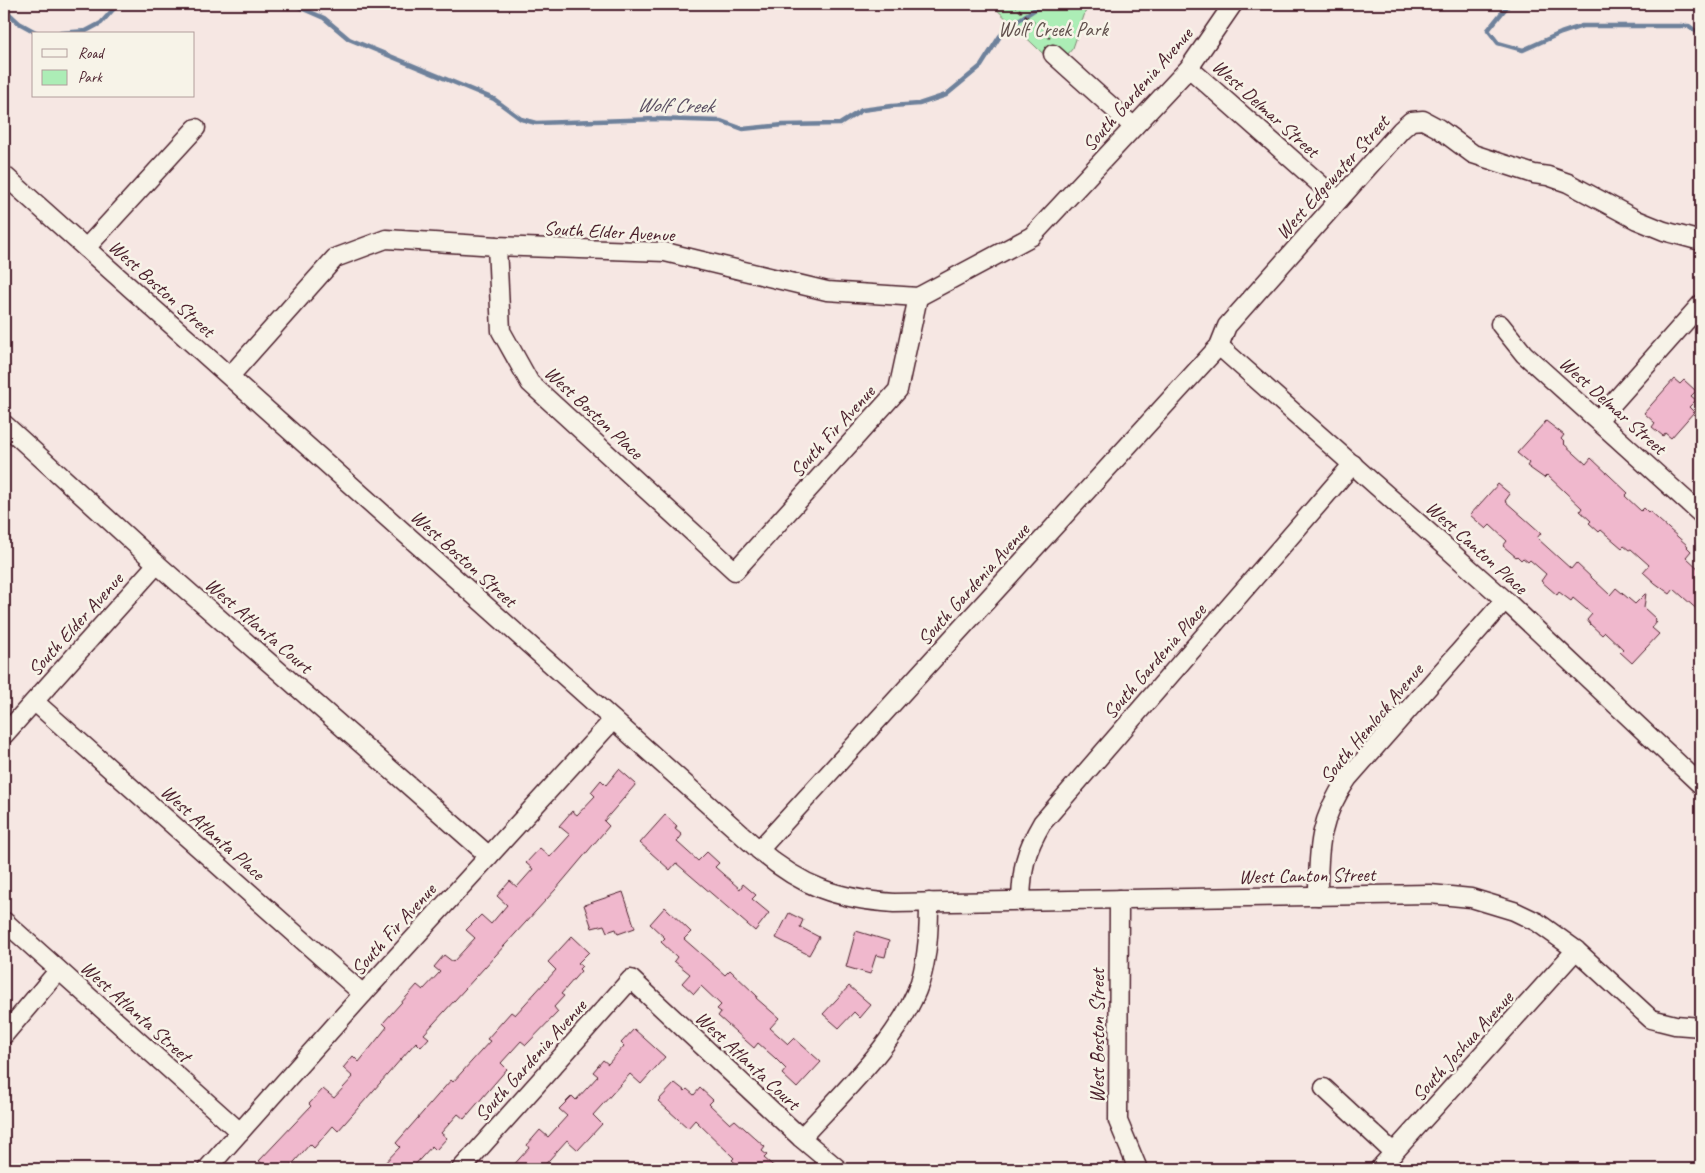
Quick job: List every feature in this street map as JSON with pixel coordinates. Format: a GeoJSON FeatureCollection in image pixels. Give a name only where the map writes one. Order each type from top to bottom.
{"type":"FeatureCollection","features":[{"type":"Feature","properties":{"kind":"street","name":"South Gardenia Avenue"},"geometry":{"type":"LineString","coordinates":[[918,298],[1032,236],[1189,68],[1233,4]]}},
{"type":"Feature","properties":{"kind":"street"},"geometry":{"type":"LineString","coordinates":[[1052,46],[1134,127]]}},
{"type":"Feature","properties":{"kind":"street","name":"West Delmar Street"},"geometry":{"type":"LineString","coordinates":[[1189,68],[1338,200]]}},
{"type":"Feature","properties":{"kind":"street","name":"West Edgewater Street"},"geometry":{"type":"LineString","coordinates":[[1219,346],[1227,326],[1338,200],[1411,121],[1423,120],[1438,128],[1473,154],[1568,183],[1637,220],[1664,231],[1701,242]]}},
{"type":"Feature","properties":{"kind":"street"},"geometry":{"type":"LineString","coordinates":[[86,248],[196,128]]}},
{"type":"Feature","properties":{"kind":"street","name":"West Boston Street"},"geometry":{"type":"LineString","coordinates":[[4,175],[779,867],[795,877],[840,895],[894,903],[929,902]]}},
{"type":"Feature","properties":{"kind":"street","name":"South Elder Avenue"},"geometry":{"type":"LineString","coordinates":[[230,376],[335,258],[386,240],[665,252],[828,290],[918,298]]}},
{"type":"Feature","properties":{"kind":"street","name":"West Boston Place"},"geometry":{"type":"LineString","coordinates":[[497,246],[501,331],[530,383],[735,571]]}},
{"type":"Feature","properties":{"kind":"street","name":"South Fir Avenue"},"geometry":{"type":"LineString","coordinates":[[735,571],[898,390],[918,298]]}},
{"type":"Feature","properties":{"kind":"street"},"geometry":{"type":"LineString","coordinates":[[1598,420],[1701,304]]}},
{"type":"Feature","properties":{"kind":"street","name":"West Delmar Street"},"geometry":{"type":"LineString","coordinates":[[1500,324],[1524,354],[1701,514]]}},
{"type":"Feature","properties":{"kind":"street","name":"South Gardenia Avenue"},"geometry":{"type":"LineString","coordinates":[[759,850],[1219,346]]}},
{"type":"Feature","properties":{"kind":"street","name":"West Canton Place"},"geometry":{"type":"LineString","coordinates":[[1219,346],[1505,600],[1701,785]]}},
{"type":"Feature","properties":{"kind":"street","name":"West Atlanta Court"},"geometry":{"type":"LineString","coordinates":[[6,430],[488,856]]}},
{"type":"Feature","properties":{"kind":"street","name":"South Gardenia Place"},"geometry":{"type":"LineString","coordinates":[[1020,901],[1024,860],[1030,843],[1042,823],[1353,464]]}},
{"type":"Feature","properties":{"kind":"street","name":"South Elder Avenue"},"geometry":{"type":"LineString","coordinates":[[4,735],[157,564]]}},
{"type":"Feature","properties":{"kind":"street","name":"South Hemlock Avenue"},"geometry":{"type":"LineString","coordinates":[[1318,896],[1318,872],[1323,828],[1335,796],[1348,778],[1505,600]]}},
{"type":"Feature","properties":{"kind":"street","name":"West Atlanta Place"},"geometry":{"type":"LineString","coordinates":[[35,702],[363,994]]}},
{"type":"Feature","properties":{"kind":"street","name":"South Fir Avenue"},"geometry":{"type":"LineString","coordinates":[[207,1169],[363,994],[613,720]]}},
{"type":"Feature","properties":{"kind":"street","name":"West Canton Street"},"geometry":{"type":"LineString","coordinates":[[929,902],[1430,894],[1471,898],[1514,911],[1537,922],[1576,950],[1651,1019],[1665,1024],[1701,1027]]}},
{"type":"Feature","properties":{"kind":"street","name":"West Boston Street"},"geometry":{"type":"LineString","coordinates":[[1119,899],[1118,1121],[1138,1169]]}},
{"type":"Feature","properties":{"kind":"street"},"geometry":{"type":"LineString","coordinates":[[801,1138],[876,1056],[910,1006],[920,981],[926,954],[929,902]]}},
{"type":"Feature","properties":{"kind":"street","name":"West Atlanta Street"},"geometry":{"type":"LineString","coordinates":[[4,921],[240,1132]]}},
{"type":"Feature","properties":{"kind":"street","name":"South Joshua Avenue"},"geometry":{"type":"LineString","coordinates":[[1379,1169],[1576,950]]}},
{"type":"Feature","properties":{"kind":"street"},"geometry":{"type":"LineString","coordinates":[[4,1035],[58,971]]}},
{"type":"Feature","properties":{"kind":"street","name":"South Gardenia Avenue"},"geometry":{"type":"LineString","coordinates":[[461,1169],[631,979]]}},
{"type":"Feature","properties":{"kind":"street","name":"West Atlanta Court"},"geometry":{"type":"LineString","coordinates":[[631,979],[801,1138],[838,1169]]}},
{"type":"Feature","properties":{"kind":"street"},"geometry":{"type":"LineString","coordinates":[[1324,1088],[1394,1153]]}},
{"type":"Feature","properties":{"kind":"path"},"geometry":{"type":"LineString","coordinates":[[1013,4],[1052,46]]}},
{"type":"Feature","properties":{"kind":"green space","name":"Wolf Creek Park"},"geometry":{"type":"Polygon","coordinates":[[[991,4],[1088,4],[1073,48],[1057,67],[991,4]]]}},
{"type":"Feature","properties":{"kind":"building"},"geometry":{"type":"Polygon","coordinates":[[[1674,379],[1680,384],[1684,380],[1696,391],[1691,396],[1696,400],[1689,407],[1694,412],[1671,438],[1665,433],[1663,436],[1652,427],[1655,423],[1644,413],[1674,379]]]}},
{"type":"Feature","properties":{"kind":"building"},"geometry":{"type":"Polygon","coordinates":[[[1546,421],[1564,435],[1561,439],[1564,444],[1586,464],[1591,458],[1628,493],[1625,496],[1641,511],[1644,508],[1649,511],[1688,546],[1691,551],[1686,557],[1701,571],[1701,613],[1674,589],[1670,594],[1655,583],[1643,572],[1649,565],[1631,549],[1629,550],[1624,546],[1622,548],[1601,530],[1599,532],[1580,511],[1582,508],[1547,475],[1544,478],[1527,466],[1529,463],[1517,453],[1546,421]]]}},
{"type":"Feature","properties":{"kind":"building"},"geometry":{"type":"Polygon","coordinates":[[[1498,484],[1510,494],[1505,501],[1541,533],[1537,538],[1571,569],[1576,563],[1610,595],[1616,588],[1635,604],[1646,593],[1644,608],[1656,619],[1655,621],[1657,622],[1652,628],[1659,634],[1632,663],[1620,652],[1623,649],[1605,632],[1602,635],[1590,624],[1587,620],[1592,614],[1573,598],[1571,601],[1559,592],[1557,595],[1541,581],[1546,574],[1530,560],[1528,562],[1523,558],[1521,560],[1516,557],[1503,546],[1507,541],[1490,525],[1486,529],[1470,515],[1498,484]]]}},
{"type":"Feature","properties":{"kind":"building"},"geometry":{"type":"Polygon","coordinates":[[[619,769],[636,784],[604,821],[609,826],[556,889],[424,1034],[429,1038],[421,1047],[416,1042],[338,1131],[333,1126],[314,1148],[310,1144],[288,1169],[269,1169],[259,1161],[311,1106],[309,1104],[323,1089],[334,1098],[353,1077],[343,1068],[353,1056],[359,1062],[387,1027],[383,1023],[417,985],[423,990],[440,972],[434,967],[444,955],[453,962],[475,938],[466,930],[481,915],[491,924],[507,905],[497,896],[510,881],[517,887],[533,869],[526,863],[540,848],[550,857],[570,835],[559,826],[572,811],[577,815],[595,796],[591,792],[601,780],[606,785],[619,769]]]}},
{"type":"Feature","properties":{"kind":"building"},"geometry":{"type":"Polygon","coordinates":[[[665,815],[677,826],[675,829],[682,835],[677,842],[698,861],[707,852],[719,863],[715,867],[740,889],[743,884],[756,895],[752,899],[769,913],[755,931],[676,863],[670,870],[640,843],[665,815]]]}},
{"type":"Feature","properties":{"kind":"building"},"geometry":{"type":"Polygon","coordinates":[[[623,892],[635,928],[618,934],[616,929],[607,932],[604,925],[592,928],[584,905],[623,892]]]}},
{"type":"Feature","properties":{"kind":"building"},"geometry":{"type":"Polygon","coordinates":[[[665,907],[691,932],[684,939],[725,975],[730,970],[757,996],[756,998],[779,1018],[770,1028],[788,1044],[794,1038],[821,1062],[797,1088],[782,1074],[786,1069],[775,1058],[758,1043],[754,1048],[718,1016],[721,1012],[717,1009],[721,1005],[701,986],[694,994],[682,983],[690,974],[674,961],[677,957],[661,942],[665,938],[650,924],[665,907]]]}},
{"type":"Feature","properties":{"kind":"building"},"geometry":{"type":"Polygon","coordinates":[[[789,913],[803,920],[800,927],[819,937],[809,955],[776,938],[789,913]]]}},
{"type":"Feature","properties":{"kind":"building"},"geometry":{"type":"Polygon","coordinates":[[[856,931],[889,941],[885,957],[876,955],[870,974],[846,967],[856,931]]]}},
{"type":"Feature","properties":{"kind":"building"},"geometry":{"type":"Polygon","coordinates":[[[572,936],[589,952],[578,963],[582,966],[579,969],[581,971],[561,994],[564,996],[554,1007],[558,1012],[526,1045],[521,1041],[501,1063],[507,1069],[464,1119],[458,1114],[441,1133],[447,1138],[436,1150],[432,1146],[411,1169],[379,1169],[400,1147],[396,1143],[451,1080],[453,1082],[490,1041],[487,1039],[511,1012],[515,1015],[556,970],[548,962],[572,936]]]}},
{"type":"Feature","properties":{"kind":"building"},"geometry":{"type":"Polygon","coordinates":[[[849,986],[871,1005],[860,1018],[854,1012],[839,1028],[823,1014],[849,986]]]}},
{"type":"Feature","properties":{"kind":"building"},"geometry":{"type":"Polygon","coordinates":[[[634,1029],[665,1057],[641,1084],[630,1074],[593,1115],[602,1124],[578,1150],[567,1140],[541,1169],[510,1169],[529,1148],[527,1145],[540,1130],[548,1137],[567,1116],[559,1109],[572,1096],[576,1100],[598,1076],[593,1072],[603,1060],[608,1064],[624,1046],[621,1043],[634,1029]]]}},
{"type":"Feature","properties":{"kind":"building"},"geometry":{"type":"Polygon","coordinates":[[[675,1083],[694,1095],[700,1088],[713,1100],[709,1104],[730,1124],[735,1120],[765,1147],[762,1151],[767,1155],[764,1158],[777,1169],[742,1169],[732,1160],[734,1158],[695,1120],[688,1128],[658,1101],[675,1083]]]}},
{"type":"Feature","properties":{"kind":"waterway","name":"Wolf Creek"},"geometry":{"type":"LineString","coordinates":[[73,32],[86,31],[101,23],[118,4]]}},
{"type":"Feature","properties":{"kind":"waterway","name":"Wolf Creek"},"geometry":{"type":"LineString","coordinates":[[292,4],[324,18],[349,39],[494,99],[521,119],[536,123],[657,119],[721,121],[743,129],[783,125],[840,124],[862,110],[919,104],[946,95],[981,66],[1000,36],[1011,25],[1043,4]]}},
{"type":"Feature","properties":{"kind":"waterway","name":"Wolf Creek"},"geometry":{"type":"LineString","coordinates":[[1509,4],[1488,30],[1498,43],[1523,50],[1582,26],[1689,26],[1701,35]]}},
{"type":"Feature","properties":{"kind":"waterway","name":"Wolf Creek"},"geometry":{"type":"LineString","coordinates":[[4,9],[19,23],[35,32]]}},
{"type":"Feature","properties":{"kind":"waterway","name":"Wolf Creek"},"geometry":{"type":"LineString","coordinates":[[1701,95],[1701,104]]}}]}
